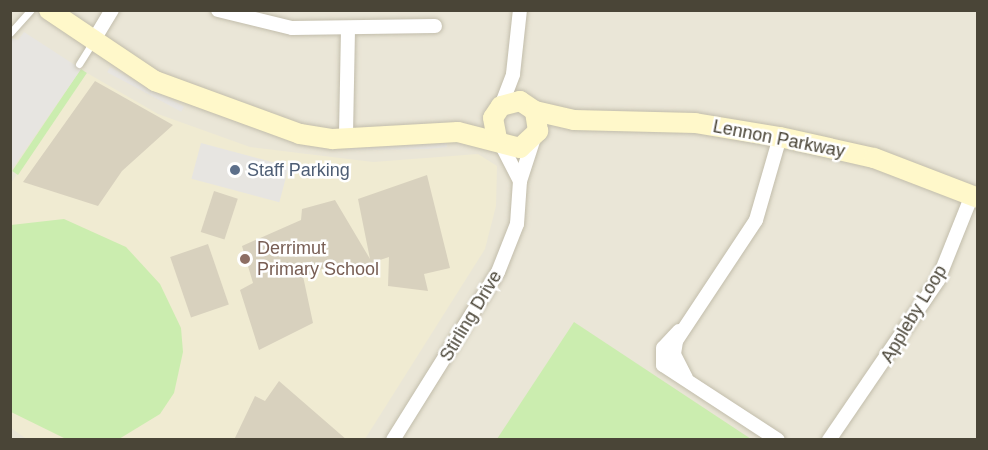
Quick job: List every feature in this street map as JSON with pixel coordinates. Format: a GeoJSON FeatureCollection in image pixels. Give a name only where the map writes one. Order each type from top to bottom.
{"type":"FeatureCollection","features":[{"type":"Feature","properties":{"kind":"street","name":"Lennon Parkway"},"geometry":{"type":"LineString","coordinates":[[50,10],[92,43],[181,93],[318,138],[346,134],[458,132],[498,140],[513,148],[574,120]]}},
{"type":"Feature","properties":{"kind":"street"},"geometry":{"type":"LineString","coordinates":[[92,43],[112,10]]}},
{"type":"Feature","properties":{"kind":"street"},"geometry":{"type":"LineString","coordinates":[[218,10],[274,27],[348,29],[435,26]]}},
{"type":"Feature","properties":{"kind":"street"},"geometry":{"type":"LineString","coordinates":[[520,10],[513,74],[492,125],[520,181]]}},
{"type":"Feature","properties":{"kind":"street"},"geometry":{"type":"LineString","coordinates":[[346,134],[348,29]]}},
{"type":"Feature","properties":{"kind":"street"},"geometry":{"type":"LineString","coordinates":[[513,74],[533,109],[534,139]]}},
{"type":"Feature","properties":{"kind":"street","name":"Lennon Parkway"},"geometry":{"type":"LineString","coordinates":[[458,132],[513,101],[574,120],[695,123],[780,137],[874,158],[975,196]]}},
{"type":"Feature","properties":{"kind":"street"},"geometry":{"type":"LineString","coordinates":[[778,440],[686,378],[668,356],[684,326],[756,220],[780,137]]}},
{"type":"Feature","properties":{"kind":"street","name":"Stirling Drive"},"geometry":{"type":"LineString","coordinates":[[393,440],[498,272],[517,224],[520,181],[534,139]]}},
{"type":"Feature","properties":{"kind":"street","name":"Appleby Loop"},"geometry":{"type":"LineString","coordinates":[[829,440],[840,433],[938,280],[975,196]]}},
{"type":"Feature","properties":{"kind":"lane"},"geometry":{"type":"LineString","coordinates":[[10,33],[31,10]]}},
{"type":"Feature","properties":{"kind":"lane"},"geometry":{"type":"LineString","coordinates":[[79,64],[92,43]]}},
{"type":"Feature","properties":{"kind":"shaded area"},"geometry":{"type":"Polygon","coordinates":[[[10,11],[977,11],[977,439],[10,439],[10,11]]]}},
{"type":"Feature","properties":{"kind":"shaded area"},"geometry":{"type":"Polygon","coordinates":[[[24,32],[81,69],[11,170],[11,38],[18,40],[24,32]]]}},
{"type":"Feature","properties":{"kind":"shaded area"},"geometry":{"type":"Polygon","coordinates":[[[110,67],[184,106],[181,112],[107,72],[110,67]]]}},
{"type":"Feature","properties":{"kind":"shaded area","name":"Derrimut Primary School"},"geometry":{"type":"Polygon","coordinates":[[[87,73],[158,114],[250,147],[373,162],[478,154],[497,166],[496,206],[485,249],[365,439],[28,440],[11,428],[11,183],[87,73]]]}},
{"type":"Feature","properties":{"kind":"shaded area","name":"Staff Parking"},"geometry":{"type":"Polygon","coordinates":[[[201,143],[289,167],[279,202],[191,179],[201,143]]]}},
{"type":"Feature","properties":{"kind":"shaded area"},"geometry":{"type":"Polygon","coordinates":[[[447,143],[447,147],[428,149],[346,150],[347,144],[447,143]]]}},
{"type":"Feature","properties":{"kind":"green space"},"geometry":{"type":"Polygon","coordinates":[[[81,69],[87,73],[18,175],[12,171],[81,69]]]}},
{"type":"Feature","properties":{"kind":"green space"},"geometry":{"type":"Polygon","coordinates":[[[64,219],[126,247],[160,284],[181,328],[183,352],[174,393],[160,414],[119,439],[66,439],[11,412],[11,225],[64,219]]]}},
{"type":"Feature","properties":{"kind":"green space"},"geometry":{"type":"Polygon","coordinates":[[[574,322],[751,439],[497,439],[574,322]]]}},
{"type":"Feature","properties":{"kind":"building"},"geometry":{"type":"Polygon","coordinates":[[[95,81],[173,125],[122,171],[98,206],[23,182],[95,81]]]}},
{"type":"Feature","properties":{"kind":"building"},"geometry":{"type":"Polygon","coordinates":[[[427,175],[450,268],[424,274],[428,291],[388,286],[389,257],[331,276],[330,266],[303,276],[313,323],[259,350],[240,290],[253,283],[242,246],[301,220],[302,209],[335,200],[370,259],[358,199],[427,175]]]}},
{"type":"Feature","properties":{"kind":"building"},"geometry":{"type":"Polygon","coordinates":[[[214,191],[238,199],[224,240],[201,232],[214,191]]]}},
{"type":"Feature","properties":{"kind":"building"},"geometry":{"type":"Polygon","coordinates":[[[208,244],[229,305],[191,318],[170,257],[208,244]]]}},
{"type":"Feature","properties":{"kind":"building"},"geometry":{"type":"Polygon","coordinates":[[[279,381],[347,440],[234,440],[255,396],[265,401],[279,381]]]}},
{"type":"Feature","properties":{"kind":"place","name":"Staff Parking"},"geometry":{"type":"Point","coordinates":[235,170]}},
{"type":"Feature","properties":{"kind":"place","name":"Derrimut Primary School"},"geometry":{"type":"Point","coordinates":[245,259]}}]}
